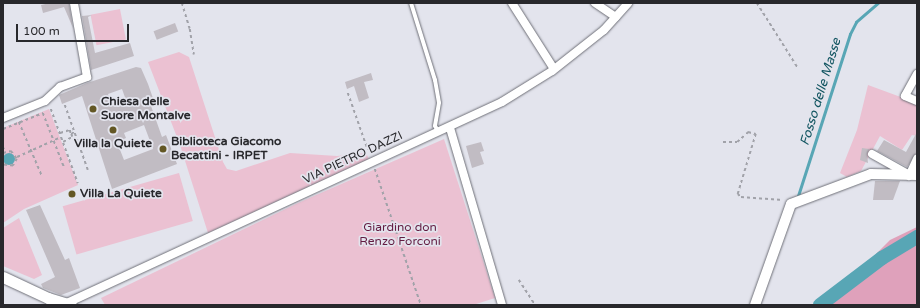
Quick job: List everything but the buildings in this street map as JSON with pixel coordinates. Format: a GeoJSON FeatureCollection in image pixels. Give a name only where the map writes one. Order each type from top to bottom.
{"type":"FeatureCollection","features":[{"type":"Feature","properties":{"kind":"main road"},"geometry":{"type":"LineString","coordinates":[[3,277],[48,298],[69,304]]}},
{"type":"Feature","properties":{"kind":"street"},"geometry":{"type":"LineString","coordinates":[[3,118],[45,101],[60,88],[87,77],[74,3]]}},
{"type":"Feature","properties":{"kind":"street"},"geometry":{"type":"LineString","coordinates":[[512,3],[554,69]]}},
{"type":"Feature","properties":{"kind":"street"},"geometry":{"type":"LineString","coordinates":[[595,3],[616,17]]}},
{"type":"Feature","properties":{"kind":"street","name":"VIA PIETRO DAZZI"},"geometry":{"type":"LineString","coordinates":[[69,304],[372,162],[450,128],[502,102],[554,69],[604,30],[628,3]]}},
{"type":"Feature","properties":{"kind":"street"},"geometry":{"type":"LineString","coordinates":[[917,74],[905,96],[917,101]]}},
{"type":"Feature","properties":{"kind":"street"},"geometry":{"type":"LineString","coordinates":[[450,128],[502,305]]}},
{"type":"Feature","properties":{"kind":"street"},"geometry":{"type":"LineString","coordinates":[[872,154],[912,176]]}},
{"type":"Feature","properties":{"kind":"street"},"geometry":{"type":"LineString","coordinates":[[912,176],[917,159]]}},
{"type":"Feature","properties":{"kind":"street"},"geometry":{"type":"LineString","coordinates":[[755,305],[795,202],[871,174],[912,176]]}},
{"type":"Feature","properties":{"kind":"lane"},"geometry":{"type":"LineString","coordinates":[[411,3],[435,80],[439,103],[435,126],[438,132]]}},
{"type":"Feature","properties":{"kind":"path"},"geometry":{"type":"LineString","coordinates":[[182,3],[190,29],[194,55]]}},
{"type":"Feature","properties":{"kind":"path"},"geometry":{"type":"LineString","coordinates":[[757,3],[798,68]]}},
{"type":"Feature","properties":{"kind":"path"},"geometry":{"type":"LineString","coordinates":[[348,93],[368,150]]}},
{"type":"Feature","properties":{"kind":"path"},"geometry":{"type":"LineString","coordinates":[[65,105],[88,170]]}},
{"type":"Feature","properties":{"kind":"path"},"geometry":{"type":"LineString","coordinates":[[51,109],[78,183]]}},
{"type":"Feature","properties":{"kind":"path"},"geometry":{"type":"LineString","coordinates":[[3,129],[43,113],[64,167]]}},
{"type":"Feature","properties":{"kind":"path"},"geometry":{"type":"LineString","coordinates":[[19,122],[42,176]]}},
{"type":"Feature","properties":{"kind":"path"},"geometry":{"type":"LineString","coordinates":[[60,133],[70,130],[71,134]]}},
{"type":"Feature","properties":{"kind":"path"},"geometry":{"type":"LineString","coordinates":[[63,142],[72,137],[71,134],[74,132]]}},
{"type":"Feature","properties":{"kind":"path"},"geometry":{"type":"LineString","coordinates":[[723,142],[737,142],[748,132],[756,134],[739,191],[741,197],[795,202]]}},
{"type":"Feature","properties":{"kind":"path"},"geometry":{"type":"LineString","coordinates":[[3,165],[13,166],[16,157],[61,137]]}},
{"type":"Feature","properties":{"kind":"path"},"geometry":{"type":"LineString","coordinates":[[3,147],[4,152],[11,151],[16,157]]}},
{"type":"Feature","properties":{"kind":"path"},"geometry":{"type":"LineString","coordinates":[[372,162],[421,305]]}},
{"type":"Feature","properties":{"kind":"path"},"geometry":{"type":"LineString","coordinates":[[520,280],[535,305]]}},
{"type":"Feature","properties":{"kind":"green space"},"geometry":{"type":"Polygon","coordinates":[[[120,9],[126,39],[96,45],[91,15],[120,9]]]}},
{"type":"Feature","properties":{"kind":"green space"},"geometry":{"type":"Polygon","coordinates":[[[179,52],[189,57],[223,162],[227,169],[236,171],[290,153],[337,156],[366,153],[369,159],[208,233],[180,145],[148,62],[179,52]]]}},
{"type":"Feature","properties":{"kind":"green space"},"geometry":{"type":"Polygon","coordinates":[[[868,85],[917,103],[917,136],[912,135],[902,150],[880,136],[861,171],[847,177],[840,173],[857,130],[868,85]]]}},
{"type":"Feature","properties":{"kind":"green space"},"geometry":{"type":"Polygon","coordinates":[[[49,109],[78,185],[24,209],[3,223],[3,128],[49,109]]]}},
{"type":"Feature","properties":{"kind":"green space","name":"Giardino don Renzo Forconi"},"geometry":{"type":"Polygon","coordinates":[[[444,139],[495,298],[473,305],[105,305],[101,298],[298,203],[444,139]]]}},
{"type":"Feature","properties":{"kind":"green space"},"geometry":{"type":"Polygon","coordinates":[[[179,173],[193,221],[76,254],[63,206],[179,173]]]}},
{"type":"Feature","properties":{"kind":"green space"},"geometry":{"type":"Polygon","coordinates":[[[19,218],[42,275],[34,279],[3,266],[3,228],[19,218]]]}},
{"type":"Feature","properties":{"kind":"shaded area"},"geometry":{"type":"Polygon","coordinates":[[[917,227],[917,305],[825,305],[890,240],[917,227]]]}},
{"type":"Feature","properties":{"kind":"water"},"geometry":{"type":"Polygon","coordinates":[[[7,153],[11,153],[15,159],[11,165],[7,165],[3,161],[3,157],[7,153]]]}},
{"type":"Feature","properties":{"kind":"waterway","name":"Fosso delle Masse"},"geometry":{"type":"LineString","coordinates":[[798,196],[850,34],[856,22],[878,3]]}},
{"type":"Feature","properties":{"kind":"waterway"},"geometry":{"type":"LineString","coordinates":[[820,305],[882,258],[917,237]]}},
{"type":"Feature","properties":{"kind":"place","name":"Chiesa delle Suore Montalve"},"geometry":{"type":"Point","coordinates":[93,109]}},
{"type":"Feature","properties":{"kind":"place","name":"Villa la Quiete"},"geometry":{"type":"Point","coordinates":[113,130]}},
{"type":"Feature","properties":{"kind":"place","name":"Biblioteca Giacomo Becattini - IRPET"},"geometry":{"type":"Point","coordinates":[163,149]}},
{"type":"Feature","properties":{"kind":"place","name":"Villa La Quiete"},"geometry":{"type":"Point","coordinates":[72,194]}}]}
